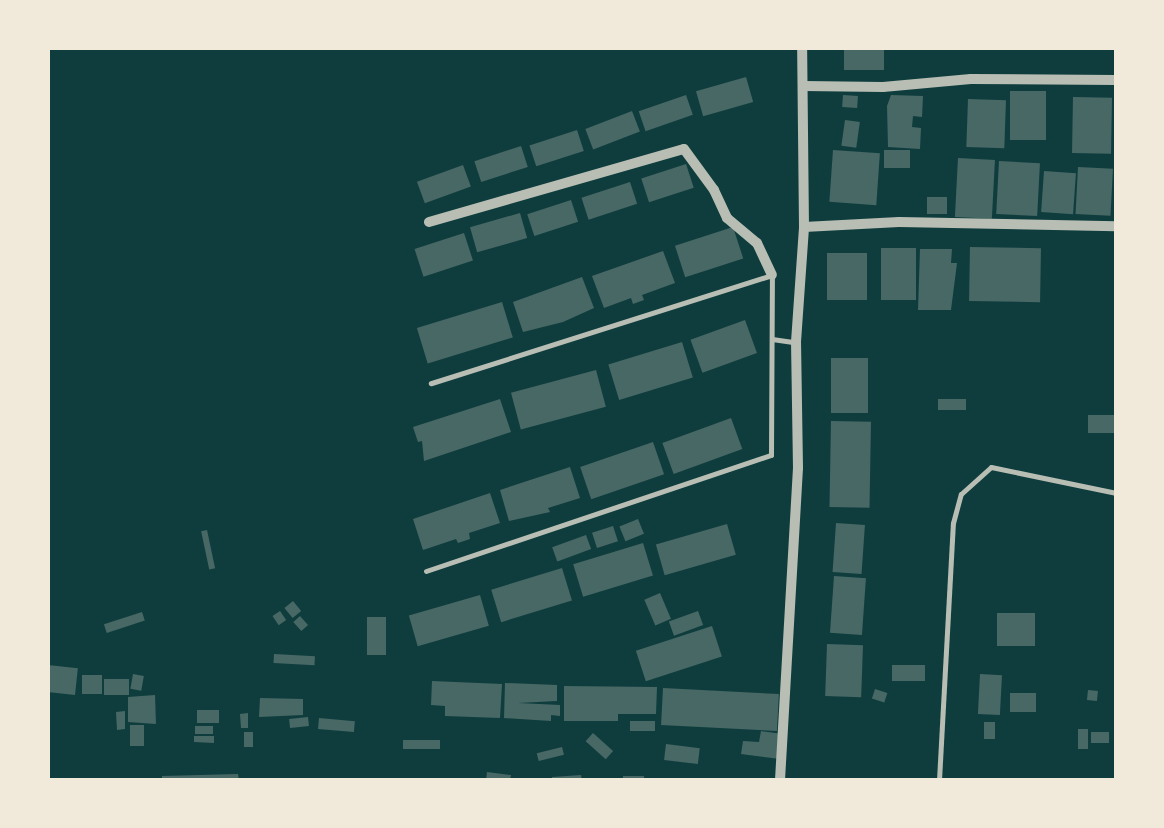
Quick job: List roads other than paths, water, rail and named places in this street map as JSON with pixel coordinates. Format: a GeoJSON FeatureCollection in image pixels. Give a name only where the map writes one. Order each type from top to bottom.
{"type":"FeatureCollection","features":[{"type":"Feature","properties":{"kind":"street"},"geometry":{"type":"LineString","coordinates":[[780,780],[798,468],[796,342],[804,226],[800,153],[802,48]]}},
{"type":"Feature","properties":{"kind":"street"},"geometry":{"type":"LineString","coordinates":[[804,86],[883,87],[970,79],[1116,80]]}},
{"type":"Feature","properties":{"kind":"street"},"geometry":{"type":"LineString","coordinates":[[429,222],[684,150],[714,190],[727,218],[757,244],[772,274]]}},
{"type":"Feature","properties":{"kind":"street"},"geometry":{"type":"LineString","coordinates":[[804,226],[899,222],[1116,226]]}},
{"type":"Feature","properties":{"kind":"lane"},"geometry":{"type":"LineString","coordinates":[[426,571],[771,455],[772,274],[431,383]]}},
{"type":"Feature","properties":{"kind":"lane"},"geometry":{"type":"LineString","coordinates":[[772,339],[796,342]]}},
{"type":"Feature","properties":{"kind":"lane"},"geometry":{"type":"LineString","coordinates":[[939,780],[954,524],[961,494],[991,467],[1116,493]]}}]}
